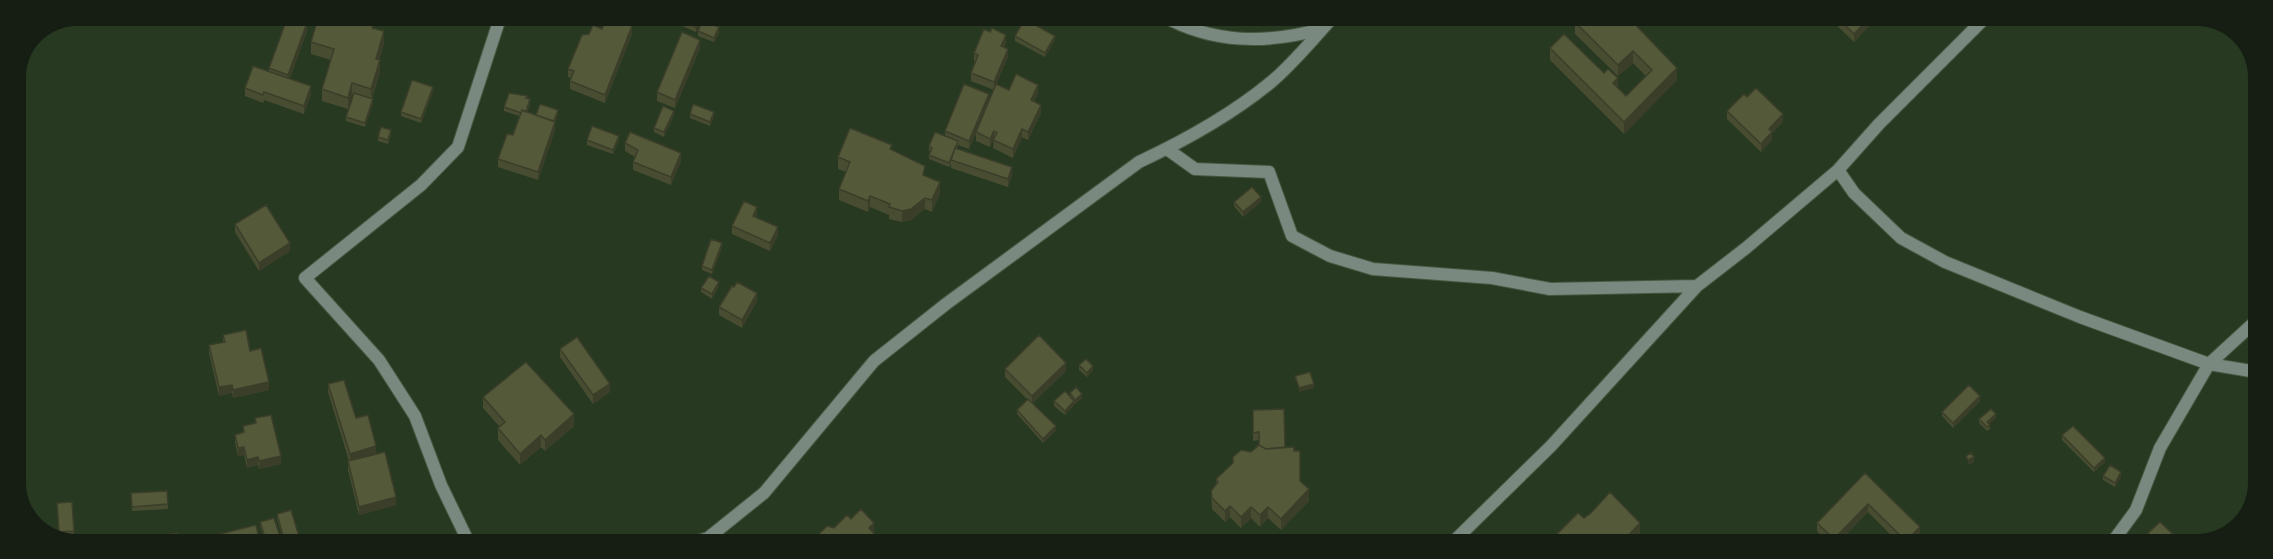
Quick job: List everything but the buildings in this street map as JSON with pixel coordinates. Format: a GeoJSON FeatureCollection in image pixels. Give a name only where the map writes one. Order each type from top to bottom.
{"type":"FeatureCollection","features":[{"type":"Feature","properties":{"kind":"street"},"geometry":{"type":"LineString","coordinates":[[465,534],[441,485],[415,416],[379,360],[305,278],[421,185],[458,147],[497,26]]}},
{"type":"Feature","properties":{"kind":"street"},"geometry":{"type":"LineString","coordinates":[[1182,26],[1226,39],[1285,37],[1322,29]]}},
{"type":"Feature","properties":{"kind":"street"},"geometry":{"type":"LineString","coordinates":[[713,534],[764,492],[874,361],[946,304],[1139,162],[1167,149],[1271,82],[1325,26]]}},
{"type":"Feature","properties":{"kind":"street"},"geometry":{"type":"LineString","coordinates":[[1461,534],[1551,446],[1697,286],[1838,170],[1879,124],[1977,26]]}},
{"type":"Feature","properties":{"kind":"street"},"geometry":{"type":"LineString","coordinates":[[1167,149],[1195,169],[1269,172],[1292,236],[1330,256],[1373,269],[1492,278],[1550,289],[1697,286]]}},
{"type":"Feature","properties":{"kind":"street"},"geometry":{"type":"LineString","coordinates":[[1838,170],[1854,193],[1901,238],[1945,262],[2080,317],[2209,364],[2248,370]]}},
{"type":"Feature","properties":{"kind":"street"},"geometry":{"type":"LineString","coordinates":[[2118,534],[2136,510],[2160,448],[2209,364],[2248,329]]}}]}
